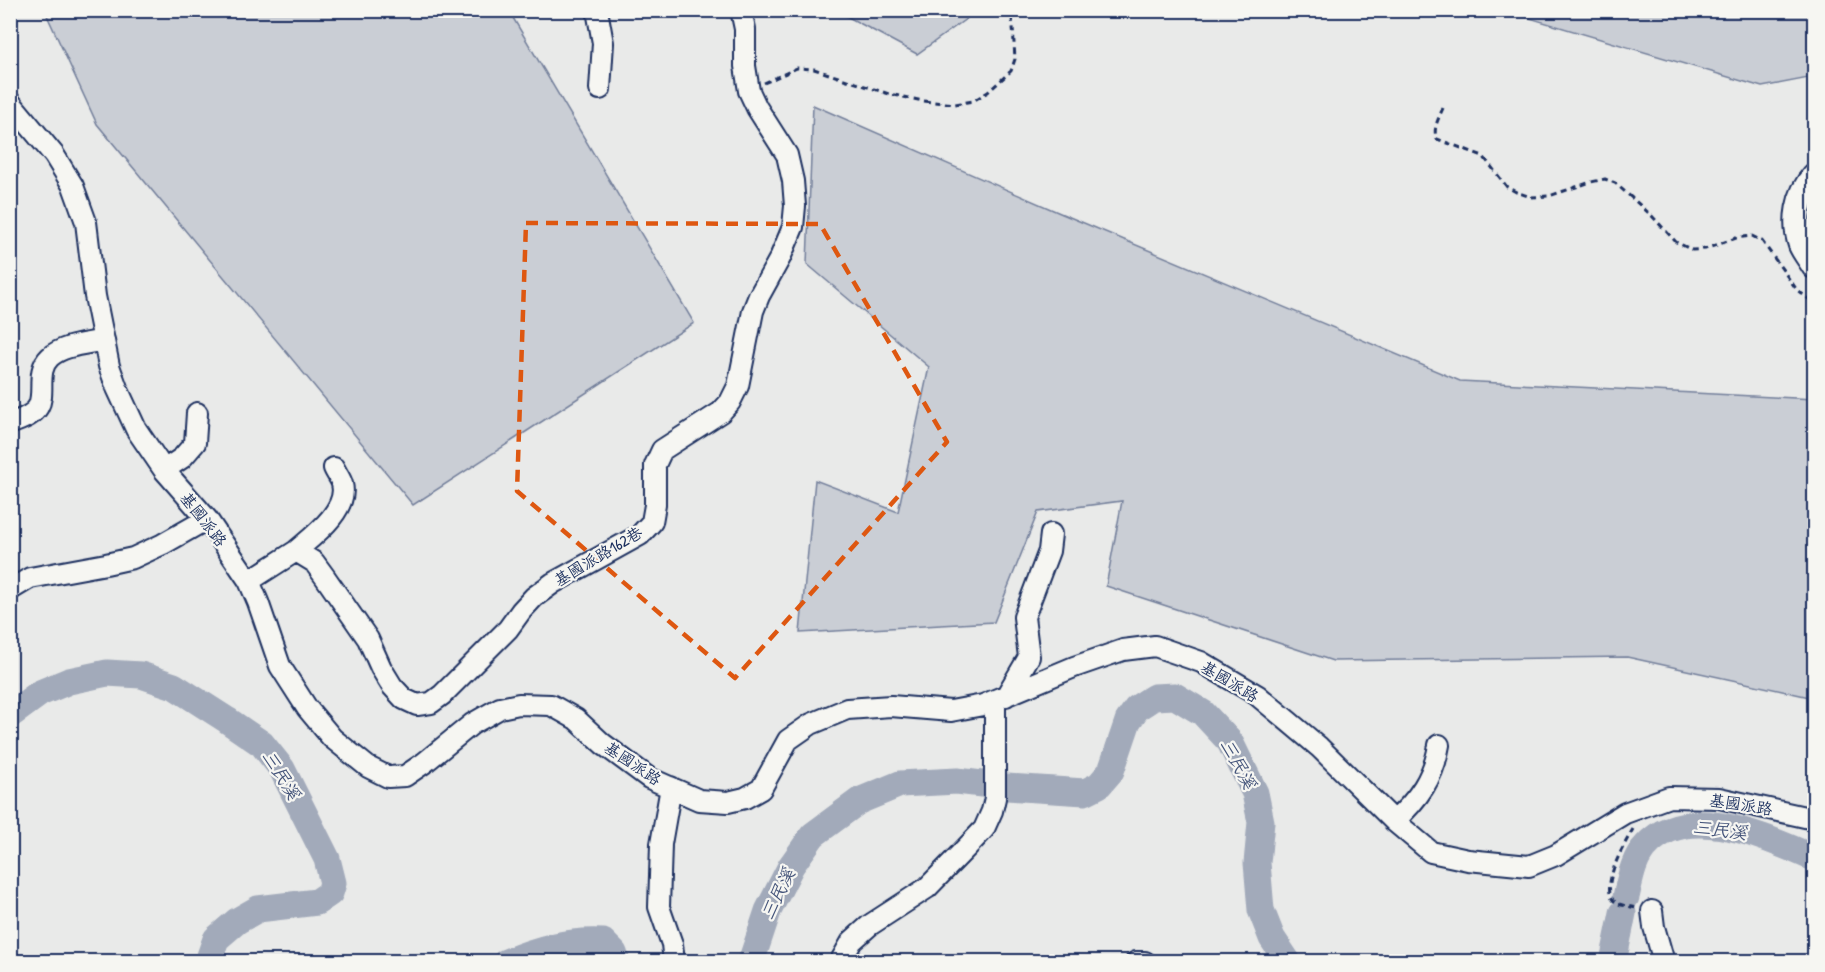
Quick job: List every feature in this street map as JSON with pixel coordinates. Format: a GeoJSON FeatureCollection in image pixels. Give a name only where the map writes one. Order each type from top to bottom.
{"type":"FeatureCollection","features":[{"type":"Feature","properties":{"kind":"main road"},"geometry":{"type":"LineString","coordinates":[[1815,176],[1807,184],[1799,204],[1797,225],[1802,247],[1815,266]]}},
{"type":"Feature","properties":{"kind":"street"},"geometry":{"type":"LineString","coordinates":[[597,10],[603,43],[600,88]]}},
{"type":"Feature","properties":{"kind":"street","name":"基國派路162巷"},"geometry":{"type":"LineString","coordinates":[[296,551],[314,562],[357,621],[392,686],[404,699],[417,705],[431,703],[442,695],[508,629],[534,597],[553,583],[640,535],[652,522],[655,505],[655,465],[662,450],[721,412],[730,402],[738,386],[753,311],[793,228],[795,206],[793,181],[787,155],[757,108],[749,91],[744,66],[745,29],[741,10]]}},
{"type":"Feature","properties":{"kind":"street","name":"基國派路"},"geometry":{"type":"LineString","coordinates":[[10,102],[54,155],[73,186],[86,222],[95,296],[109,366],[136,429],[164,470],[207,519],[249,581],[280,666],[307,708],[332,738],[368,767],[388,777],[405,776],[472,724],[501,708],[519,704],[551,705],[576,719],[603,744],[649,778],[699,801],[728,802],[745,798],[761,789],[788,740],[811,724],[847,709],[891,706],[951,711],[1000,698],[1074,667],[1123,650],[1155,646],[1201,662],[1257,695],[1319,747],[1394,821],[1431,852],[1468,860],[1529,866],[1556,855],[1625,813],[1669,797],[1719,798],[1815,819]]}},
{"type":"Feature","properties":{"kind":"street"},"geometry":{"type":"LineString","coordinates":[[10,424],[34,411],[39,405],[43,369],[49,358],[59,351],[104,340]]}},
{"type":"Feature","properties":{"kind":"street"},"geometry":{"type":"LineString","coordinates":[[164,470],[182,458],[195,443],[197,413]]}},
{"type":"Feature","properties":{"kind":"street"},"geometry":{"type":"LineString","coordinates":[[249,581],[296,551],[329,521],[342,498],[342,485],[334,468]]}},
{"type":"Feature","properties":{"kind":"street"},"geometry":{"type":"LineString","coordinates":[[10,590],[30,578],[133,558],[207,519]]}},
{"type":"Feature","properties":{"kind":"street"},"geometry":{"type":"LineString","coordinates":[[840,962],[852,941],[870,926],[927,888],[984,829],[995,798],[1000,698],[1029,657],[1024,617],[1049,551],[1052,534]]}},
{"type":"Feature","properties":{"kind":"street"},"geometry":{"type":"LineString","coordinates":[[1394,821],[1419,796],[1428,782],[1437,762],[1439,746]]}},
{"type":"Feature","properties":{"kind":"street"},"geometry":{"type":"LineString","coordinates":[[671,787],[661,844],[659,907],[672,944],[674,962]]}},
{"type":"Feature","properties":{"kind":"street"},"geometry":{"type":"LineString","coordinates":[[1652,911],[1664,962]]}},
{"type":"Feature","properties":{"kind":"street"},"geometry":{"type":"LineString","coordinates":[[1136,962],[1145,962]]}},
{"type":"Feature","properties":{"kind":"path"},"geometry":{"type":"LineString","coordinates":[[749,91],[797,68],[814,69],[889,94],[912,99],[955,104],[973,101],[988,92],[1011,71],[1015,59],[1011,10]]}},
{"type":"Feature","properties":{"kind":"path"},"geometry":{"type":"LineString","coordinates":[[1443,108],[1435,127],[1434,133],[1437,139],[1483,156],[1507,187],[1516,192],[1531,197],[1549,196],[1591,182],[1605,180],[1615,183],[1652,216],[1676,242],[1692,250],[1705,249],[1736,238],[1752,236],[1762,241],[1797,290],[1815,303]]}},
{"type":"Feature","properties":{"kind":"path"},"geometry":{"type":"LineString","coordinates":[[1648,804],[1617,859],[1612,873],[1610,893],[1617,904],[1652,911]]}},
{"type":"Feature","properties":{"kind":"highlighted area"},"geometry":{"type":"Polygon","coordinates":[[[526,223],[820,224],[947,442],[735,678],[517,491],[526,223]]]}},
{"type":"Feature","properties":{"kind":"shaded area"},"geometry":{"type":"Polygon","coordinates":[[[45,11],[509,11],[694,323],[413,505],[97,124],[45,11]]]}},
{"type":"Feature","properties":{"kind":"shaded area"},"geometry":{"type":"Polygon","coordinates":[[[837,11],[977,11],[917,54],[837,11]]]}},
{"type":"Feature","properties":{"kind":"shaded area"},"geometry":{"type":"Polygon","coordinates":[[[1506,11],[1814,11],[1814,77],[1762,87],[1506,11]]]}},
{"type":"Feature","properties":{"kind":"shaded area"},"geometry":{"type":"Polygon","coordinates":[[[813,105],[1060,213],[1460,381],[1814,399],[1814,698],[1627,657],[1333,661],[1106,586],[1122,501],[1038,512],[994,622],[800,633],[815,480],[898,512],[929,367],[807,264],[813,105]]]}},
{"type":"Feature","properties":{"kind":"waterway","name":"三民溪"},"geometry":{"type":"LineString","coordinates":[[10,715],[40,693],[69,681],[107,673],[141,675],[174,686],[262,744],[282,769],[327,859],[333,883],[330,893],[317,902],[258,909],[237,921],[216,939],[208,962]]}},
{"type":"Feature","properties":{"kind":"waterway","name":"三民溪"},"geometry":{"type":"LineString","coordinates":[[1007,787],[1085,792],[1099,785],[1111,771],[1128,721],[1137,708],[1154,697],[1175,696],[1203,713],[1230,742],[1255,793],[1261,822],[1257,863],[1261,910],[1272,938],[1288,962]]}},
{"type":"Feature","properties":{"kind":"waterway","name":"三民溪"},"geometry":{"type":"LineString","coordinates":[[751,962],[768,911],[791,866],[813,835],[859,801],[900,784],[957,781],[982,784]]}},
{"type":"Feature","properties":{"kind":"waterway","name":"三民溪"},"geometry":{"type":"LineString","coordinates":[[1626,897],[1638,857],[1646,846],[1663,832],[1684,825],[1705,824],[1752,833],[1814,858]]}},
{"type":"Feature","properties":{"kind":"waterway","name":"三民溪"},"geometry":{"type":"LineString","coordinates":[[1613,962],[1623,913]]}},
{"type":"Feature","properties":{"kind":"waterway","name":"三民溪"},"geometry":{"type":"LineString","coordinates":[[506,962],[553,946],[578,942],[603,942],[614,953],[617,962]]}}]}
